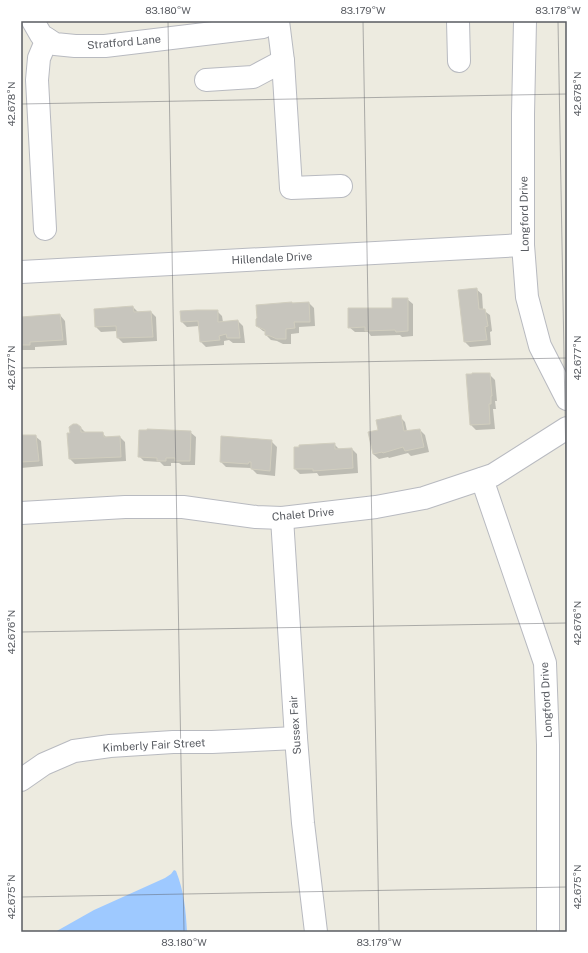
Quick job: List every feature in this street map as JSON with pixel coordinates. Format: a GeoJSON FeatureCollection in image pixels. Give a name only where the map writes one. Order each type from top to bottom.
{"type":"FeatureCollection","features":[{"type":"Feature","properties":{"kind":"street"},"geometry":{"type":"LineString","coordinates":[[33,21],[41,34],[47,39],[29,80],[45,229]]}},
{"type":"Feature","properties":{"kind":"street","name":"Stratford Lane"},"geometry":{"type":"LineString","coordinates":[[47,39],[55,44],[105,46],[264,27],[270,21]]}},
{"type":"Feature","properties":{"kind":"street"},"geometry":{"type":"LineString","coordinates":[[278,21],[283,62],[291,188],[341,186]]}},
{"type":"Feature","properties":{"kind":"street"},"geometry":{"type":"LineString","coordinates":[[458,21],[460,61]]}},
{"type":"Feature","properties":{"kind":"street","name":"Longford Drive"},"geometry":{"type":"LineString","coordinates":[[525,21],[523,245],[527,298],[540,346],[567,399]]}},
{"type":"Feature","properties":{"kind":"street"},"geometry":{"type":"LineString","coordinates":[[206,80],[253,77],[283,62]]}},
{"type":"Feature","properties":{"kind":"street","name":"Hillendale Drive"},"geometry":{"type":"LineString","coordinates":[[21,272],[523,245]]}},
{"type":"Feature","properties":{"kind":"street","name":"Chalet Drive"},"geometry":{"type":"LineString","coordinates":[[21,513],[125,507],[183,507],[256,517],[282,518],[376,507],[424,498],[493,476],[567,428]]}},
{"type":"Feature","properties":{"kind":"street","name":"Longford Drive"},"geometry":{"type":"LineString","coordinates":[[482,479],[546,663],[548,745],[548,932]]}},
{"type":"Feature","properties":{"kind":"street","name":"Sussex Fair"},"geometry":{"type":"LineString","coordinates":[[282,518],[303,824],[316,932]]}},
{"type":"Feature","properties":{"kind":"street","name":"Kimberly Fair Street"},"geometry":{"type":"LineString","coordinates":[[21,780],[44,764],[74,751],[110,746],[173,742],[212,742],[296,738]]}},
{"type":"Feature","properties":{"kind":"water"},"geometry":{"type":"Polygon","coordinates":[[[174,870],[176,871],[179,879],[183,894],[187,932],[55,932],[94,910],[165,878],[174,870]]]}},
{"type":"Feature","properties":{"kind":"building"},"geometry":{"type":"Polygon","coordinates":[[[477,288],[479,309],[485,309],[488,326],[485,327],[487,340],[464,342],[458,290],[477,288]]]}},
{"type":"Feature","properties":{"kind":"building"},"geometry":{"type":"Polygon","coordinates":[[[392,298],[408,298],[408,331],[365,331],[365,327],[348,328],[348,308],[392,308],[392,298]]]}},
{"type":"Feature","properties":{"kind":"building"},"geometry":{"type":"Polygon","coordinates":[[[309,302],[310,322],[294,322],[295,328],[286,329],[286,339],[277,339],[265,335],[265,330],[256,326],[256,305],[309,302]]]}},
{"type":"Feature","properties":{"kind":"building"},"geometry":{"type":"Polygon","coordinates":[[[133,306],[134,312],[151,311],[153,337],[117,338],[116,326],[95,327],[94,309],[133,306]]]}},
{"type":"Feature","properties":{"kind":"building"},"geometry":{"type":"Polygon","coordinates":[[[218,310],[218,322],[238,320],[240,338],[227,338],[226,334],[219,336],[220,340],[200,342],[198,321],[181,322],[180,311],[218,310]]]}},
{"type":"Feature","properties":{"kind":"building"},"geometry":{"type":"Polygon","coordinates":[[[60,314],[63,340],[30,342],[30,345],[21,345],[21,317],[60,314]]]}},
{"type":"Feature","properties":{"kind":"building"},"geometry":{"type":"Polygon","coordinates":[[[490,373],[492,396],[491,404],[489,404],[490,424],[470,425],[466,374],[490,373]]]}},
{"type":"Feature","properties":{"kind":"building"},"geometry":{"type":"Polygon","coordinates":[[[401,415],[404,431],[420,429],[424,447],[405,451],[403,447],[383,453],[373,454],[368,432],[378,430],[376,420],[401,415]]]}},
{"type":"Feature","properties":{"kind":"building"},"geometry":{"type":"Polygon","coordinates":[[[73,424],[77,424],[81,427],[81,432],[103,432],[104,437],[120,436],[121,457],[69,459],[67,433],[70,433],[69,427],[73,424]]]}},
{"type":"Feature","properties":{"kind":"building"},"geometry":{"type":"Polygon","coordinates":[[[139,430],[191,431],[190,461],[175,461],[175,458],[166,458],[166,461],[157,461],[157,458],[138,457],[139,430]]]}},
{"type":"Feature","properties":{"kind":"building"},"geometry":{"type":"Polygon","coordinates":[[[21,435],[36,435],[39,461],[21,462],[21,435]]]}},
{"type":"Feature","properties":{"kind":"building"},"geometry":{"type":"Polygon","coordinates":[[[221,436],[272,440],[270,471],[251,469],[251,462],[248,464],[220,462],[221,436]]]}},
{"type":"Feature","properties":{"kind":"building"},"geometry":{"type":"Polygon","coordinates":[[[335,443],[335,449],[352,448],[353,468],[313,471],[313,469],[294,469],[294,447],[299,447],[299,445],[335,443]]]}}]}
